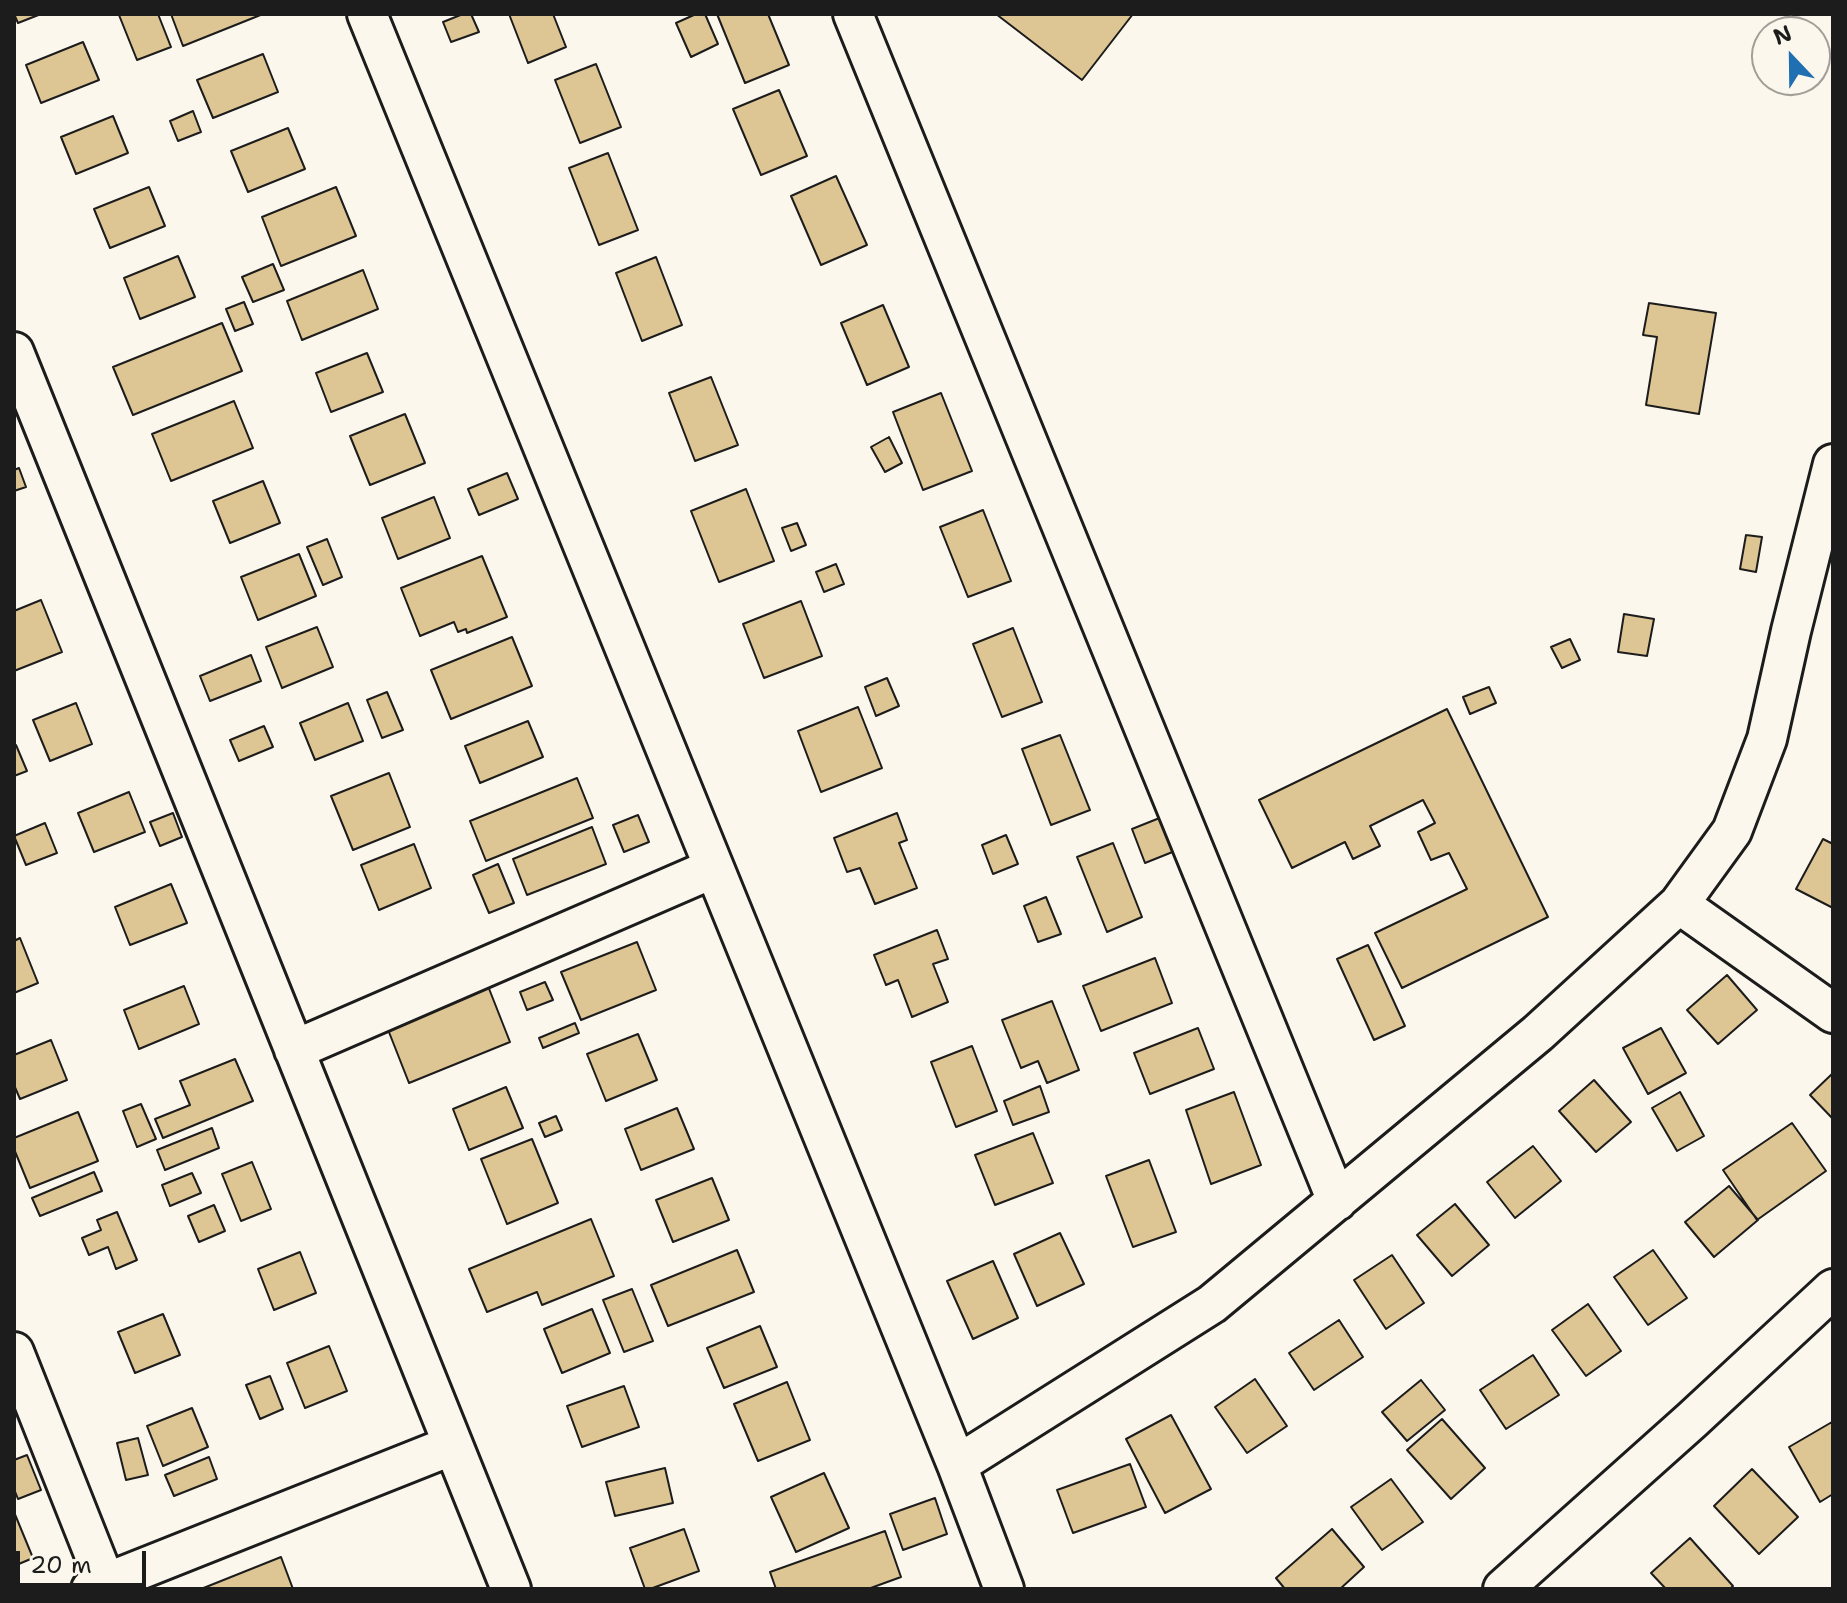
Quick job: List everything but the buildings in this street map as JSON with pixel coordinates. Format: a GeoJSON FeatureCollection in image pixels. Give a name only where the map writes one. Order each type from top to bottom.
{"type":"FeatureCollection","features":[{"type":"Feature","properties":{"kind":"street"},"geometry":{"type":"LineString","coordinates":[[367,14],[957,1465],[1004,1589]]}},
{"type":"Feature","properties":{"kind":"street"},"geometry":{"type":"LineString","coordinates":[[853,14],[1337,1201]]}},
{"type":"Feature","properties":{"kind":"street"},"geometry":{"type":"LineString","coordinates":[[14,352],[511,1589]]}},
{"type":"Feature","properties":{"kind":"street"},"geometry":{"type":"LineString","coordinates":[[957,1465],[1212,1304],[1538,1033],[1679,904],[1732,831],[1767,739],[1833,464]]}},
{"type":"Feature","properties":{"kind":"street"},"geometry":{"type":"LineString","coordinates":[[294,1050],[714,868]]}},
{"type":"Feature","properties":{"kind":"street"},"geometry":{"type":"LineString","coordinates":[[1679,904],[1833,1013]]}},
{"type":"Feature","properties":{"kind":"street"},"geometry":{"type":"LineString","coordinates":[[1503,1589],[1833,1289]]}},
{"type":"Feature","properties":{"kind":"street"},"geometry":{"type":"LineString","coordinates":[[14,1352],[102,1587],[453,1445]]}}]}
